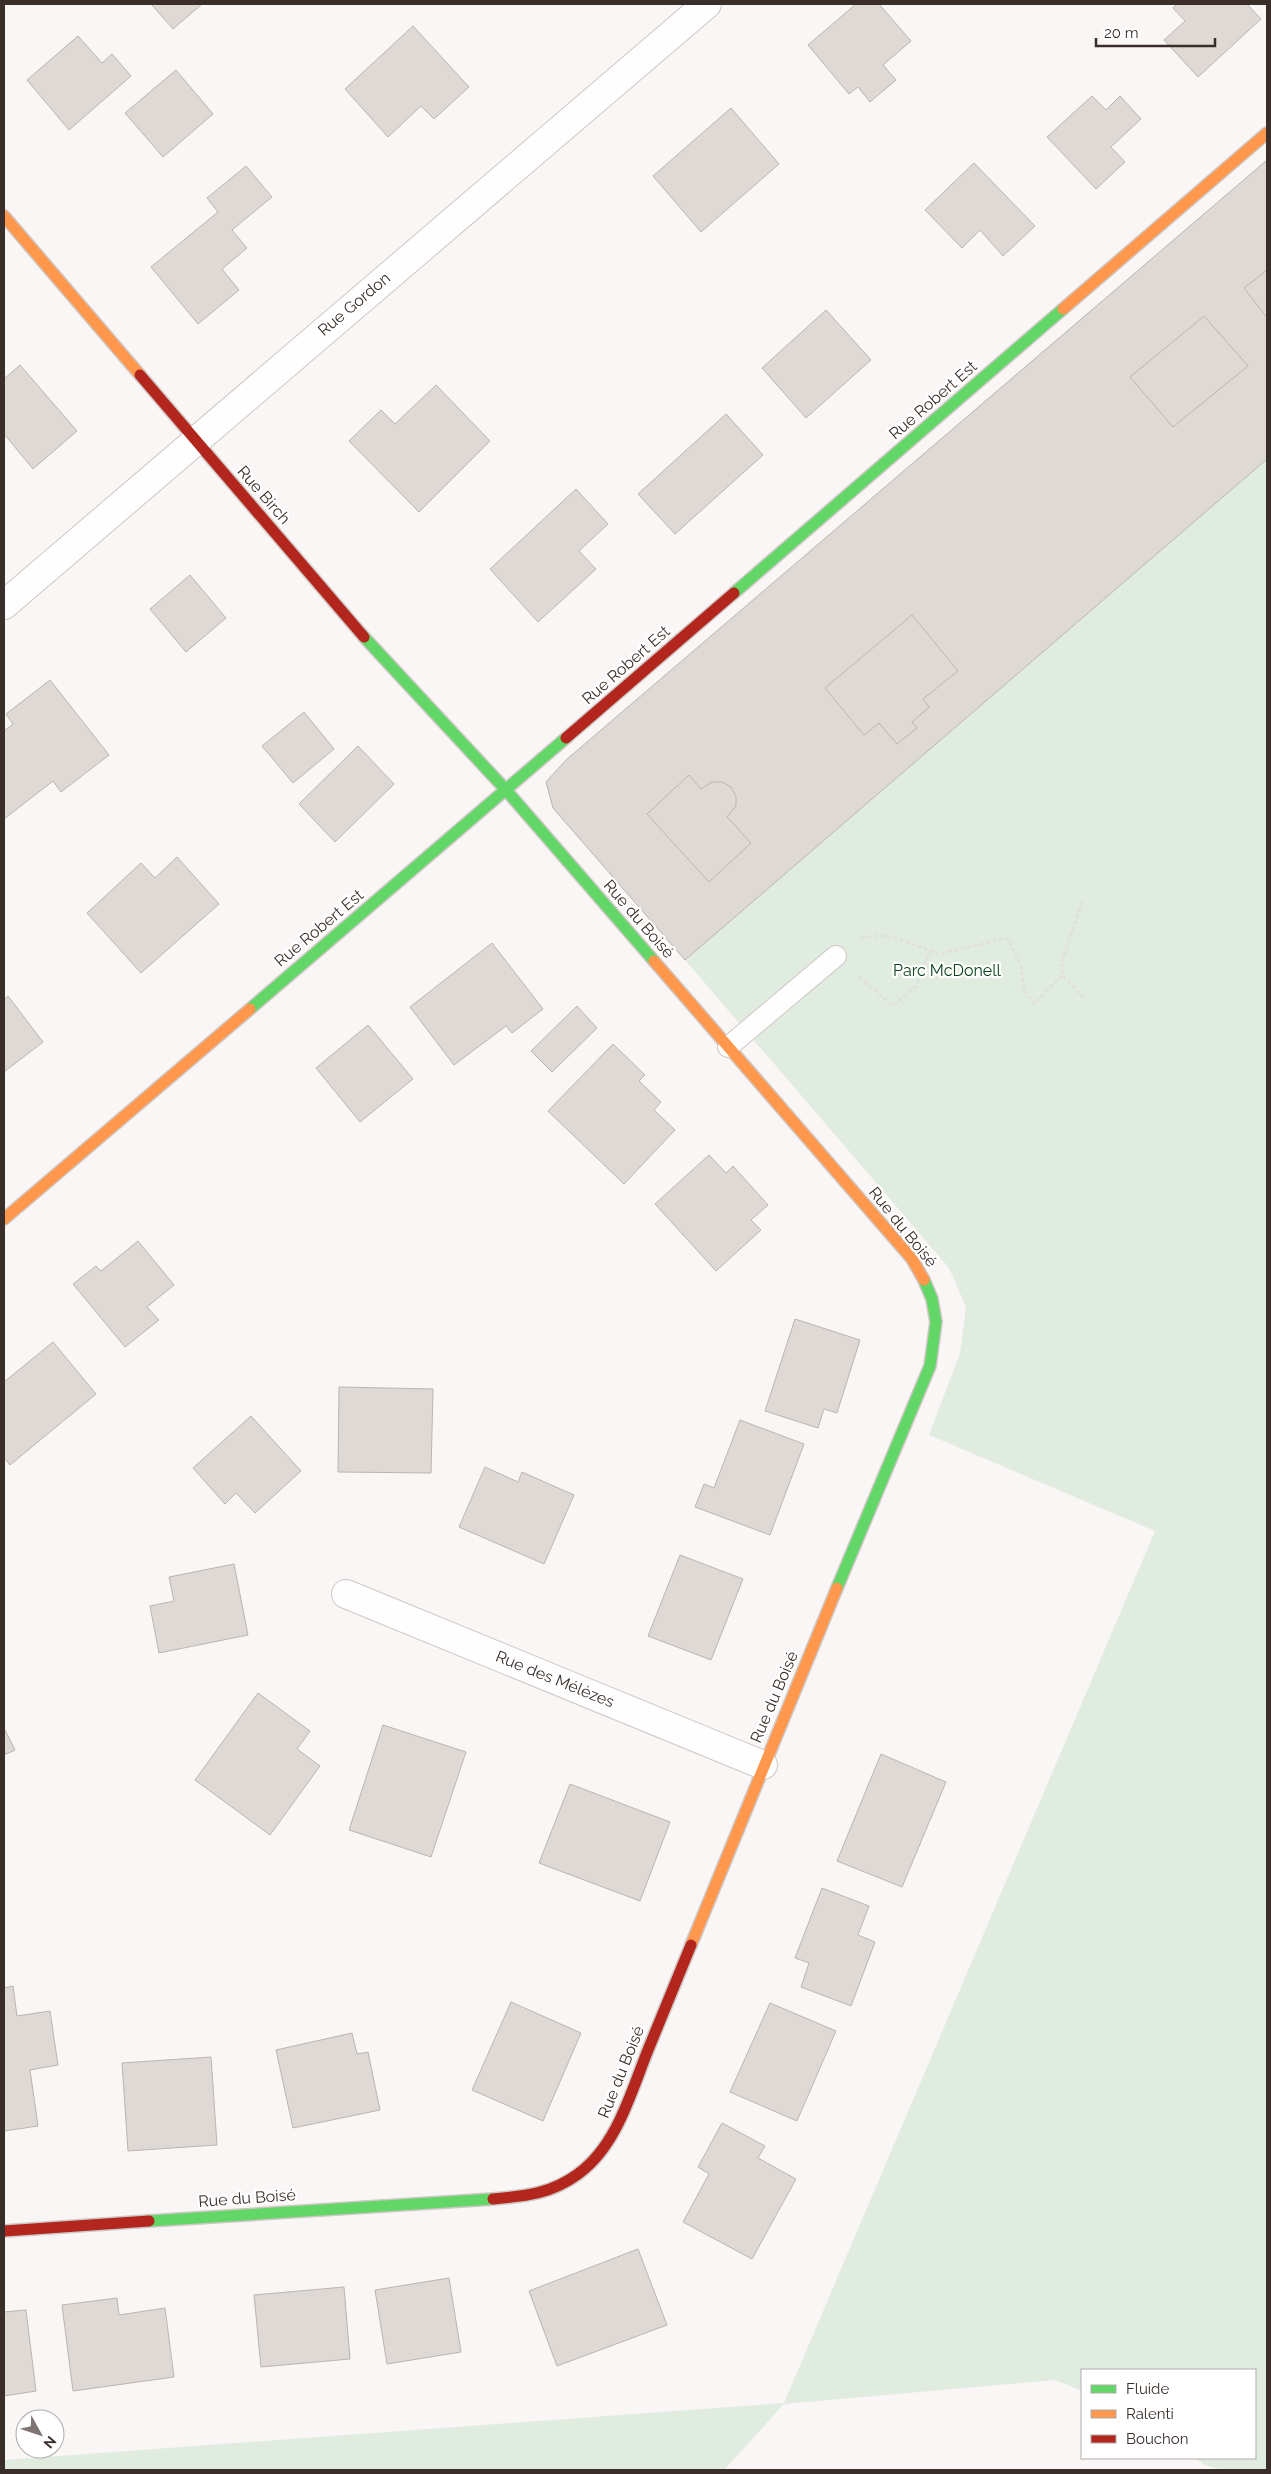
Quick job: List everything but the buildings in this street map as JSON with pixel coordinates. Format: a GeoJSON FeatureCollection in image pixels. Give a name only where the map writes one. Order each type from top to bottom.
{"type":"FeatureCollection","features":[{"type":"Feature","properties":{"kind":"street","name":"Rue Gordon"},"geometry":{"type":"LineString","coordinates":[[4,605],[195,439],[706,4]]}},
{"type":"Feature","properties":{"kind":"street","name":"Rue Robert Est"},"geometry":{"type":"LineString","coordinates":[[4,1219],[506,790],[1267,133]]}},
{"type":"Feature","properties":{"kind":"street","name":"Rue Birch"},"geometry":{"type":"LineString","coordinates":[[4,216],[384,660],[506,790]]}},
{"type":"Feature","properties":{"kind":"street","name":"Rue du Boisé"},"geometry":{"type":"LineString","coordinates":[[4,2231],[532,2196],[555,2188],[577,2177],[610,2140],[625,2108],[763,1765],[930,1366],[937,1337],[936,1308],[926,1282],[912,1259],[506,790]]}},
{"type":"Feature","properties":{"kind":"street","name":"Rue des Mélèzes"},"geometry":{"type":"LineString","coordinates":[[346,1594],[763,1765]]}},
{"type":"Feature","properties":{"kind":"lane"},"geometry":{"type":"LineString","coordinates":[[728,1047],[836,956]]}},
{"type":"Feature","properties":{"kind":"path"},"geometry":{"type":"LineString","coordinates":[[930,951],[916,986],[893,1006],[836,956],[860,939],[873,936],[892,936],[939,954],[1007,938],[1021,965],[1024,990],[1034,1004],[1062,976],[1062,961],[1082,902]]}},
{"type":"Feature","properties":{"kind":"path"},"geometry":{"type":"LineString","coordinates":[[1062,976],[1084,998]]}},
{"type":"Feature","properties":{"kind":"green space","name":"Parc McDonell"},"geometry":{"type":"Polygon","coordinates":[[[1267,459],[1267,2470],[1219,2469],[1210,2467],[1197,2459],[1256,2459],[1256,2369],[1081,2369],[1081,2391],[1055,2380],[784,2404],[724,2470],[4,2470],[4,2460],[65,2459],[65,2456],[784,2403],[1155,1531],[929,1435],[960,1353],[966,1307],[949,1268],[685,960],[1267,459]]]}},
{"type":"Feature","properties":{"kind":"traffic: fast"},"geometry":{"type":"LineString","coordinates":[[734,593],[1063,309]]}},
{"type":"Feature","properties":{"kind":"traffic: fast"},"geometry":{"type":"LineString","coordinates":[[364,637],[506,790],[654,961]]}},
{"type":"Feature","properties":{"kind":"traffic: fast"},"geometry":{"type":"LineString","coordinates":[[250,1009],[566,738]]}},
{"type":"Feature","properties":{"kind":"traffic: fast"},"geometry":{"type":"LineString","coordinates":[[837,1588],[930,1366],[936,1322],[932,1299],[924,1280]]}},
{"type":"Feature","properties":{"kind":"traffic: fast"},"geometry":{"type":"LineString","coordinates":[[149,2221],[493,2199]]}},
{"type":"Feature","properties":{"kind":"traffic: slow"},"geometry":{"type":"LineString","coordinates":[[1063,309],[1267,133]]}},
{"type":"Feature","properties":{"kind":"traffic: slow"},"geometry":{"type":"LineString","coordinates":[[4,216],[140,375]]}},
{"type":"Feature","properties":{"kind":"traffic: slow"},"geometry":{"type":"LineString","coordinates":[[654,961],[912,1259],[924,1280]]}},
{"type":"Feature","properties":{"kind":"traffic: slow"},"geometry":{"type":"LineString","coordinates":[[4,1219],[250,1009]]}},
{"type":"Feature","properties":{"kind":"traffic: slow"},"geometry":{"type":"LineString","coordinates":[[691,1945],[837,1588]]}},
{"type":"Feature","properties":{"kind":"traffic: jam"},"geometry":{"type":"LineString","coordinates":[[140,375],[364,637]]}},
{"type":"Feature","properties":{"kind":"traffic: jam"},"geometry":{"type":"LineString","coordinates":[[566,738],[734,593]]}},
{"type":"Feature","properties":{"kind":"traffic: jam"},"geometry":{"type":"LineString","coordinates":[[493,2199],[527,2195],[558,2186],[578,2174],[603,2149],[613,2134],[629,2100],[691,1945]]}},
{"type":"Feature","properties":{"kind":"traffic: jam"},"geometry":{"type":"LineString","coordinates":[[4,2231],[149,2221]]}}]}
